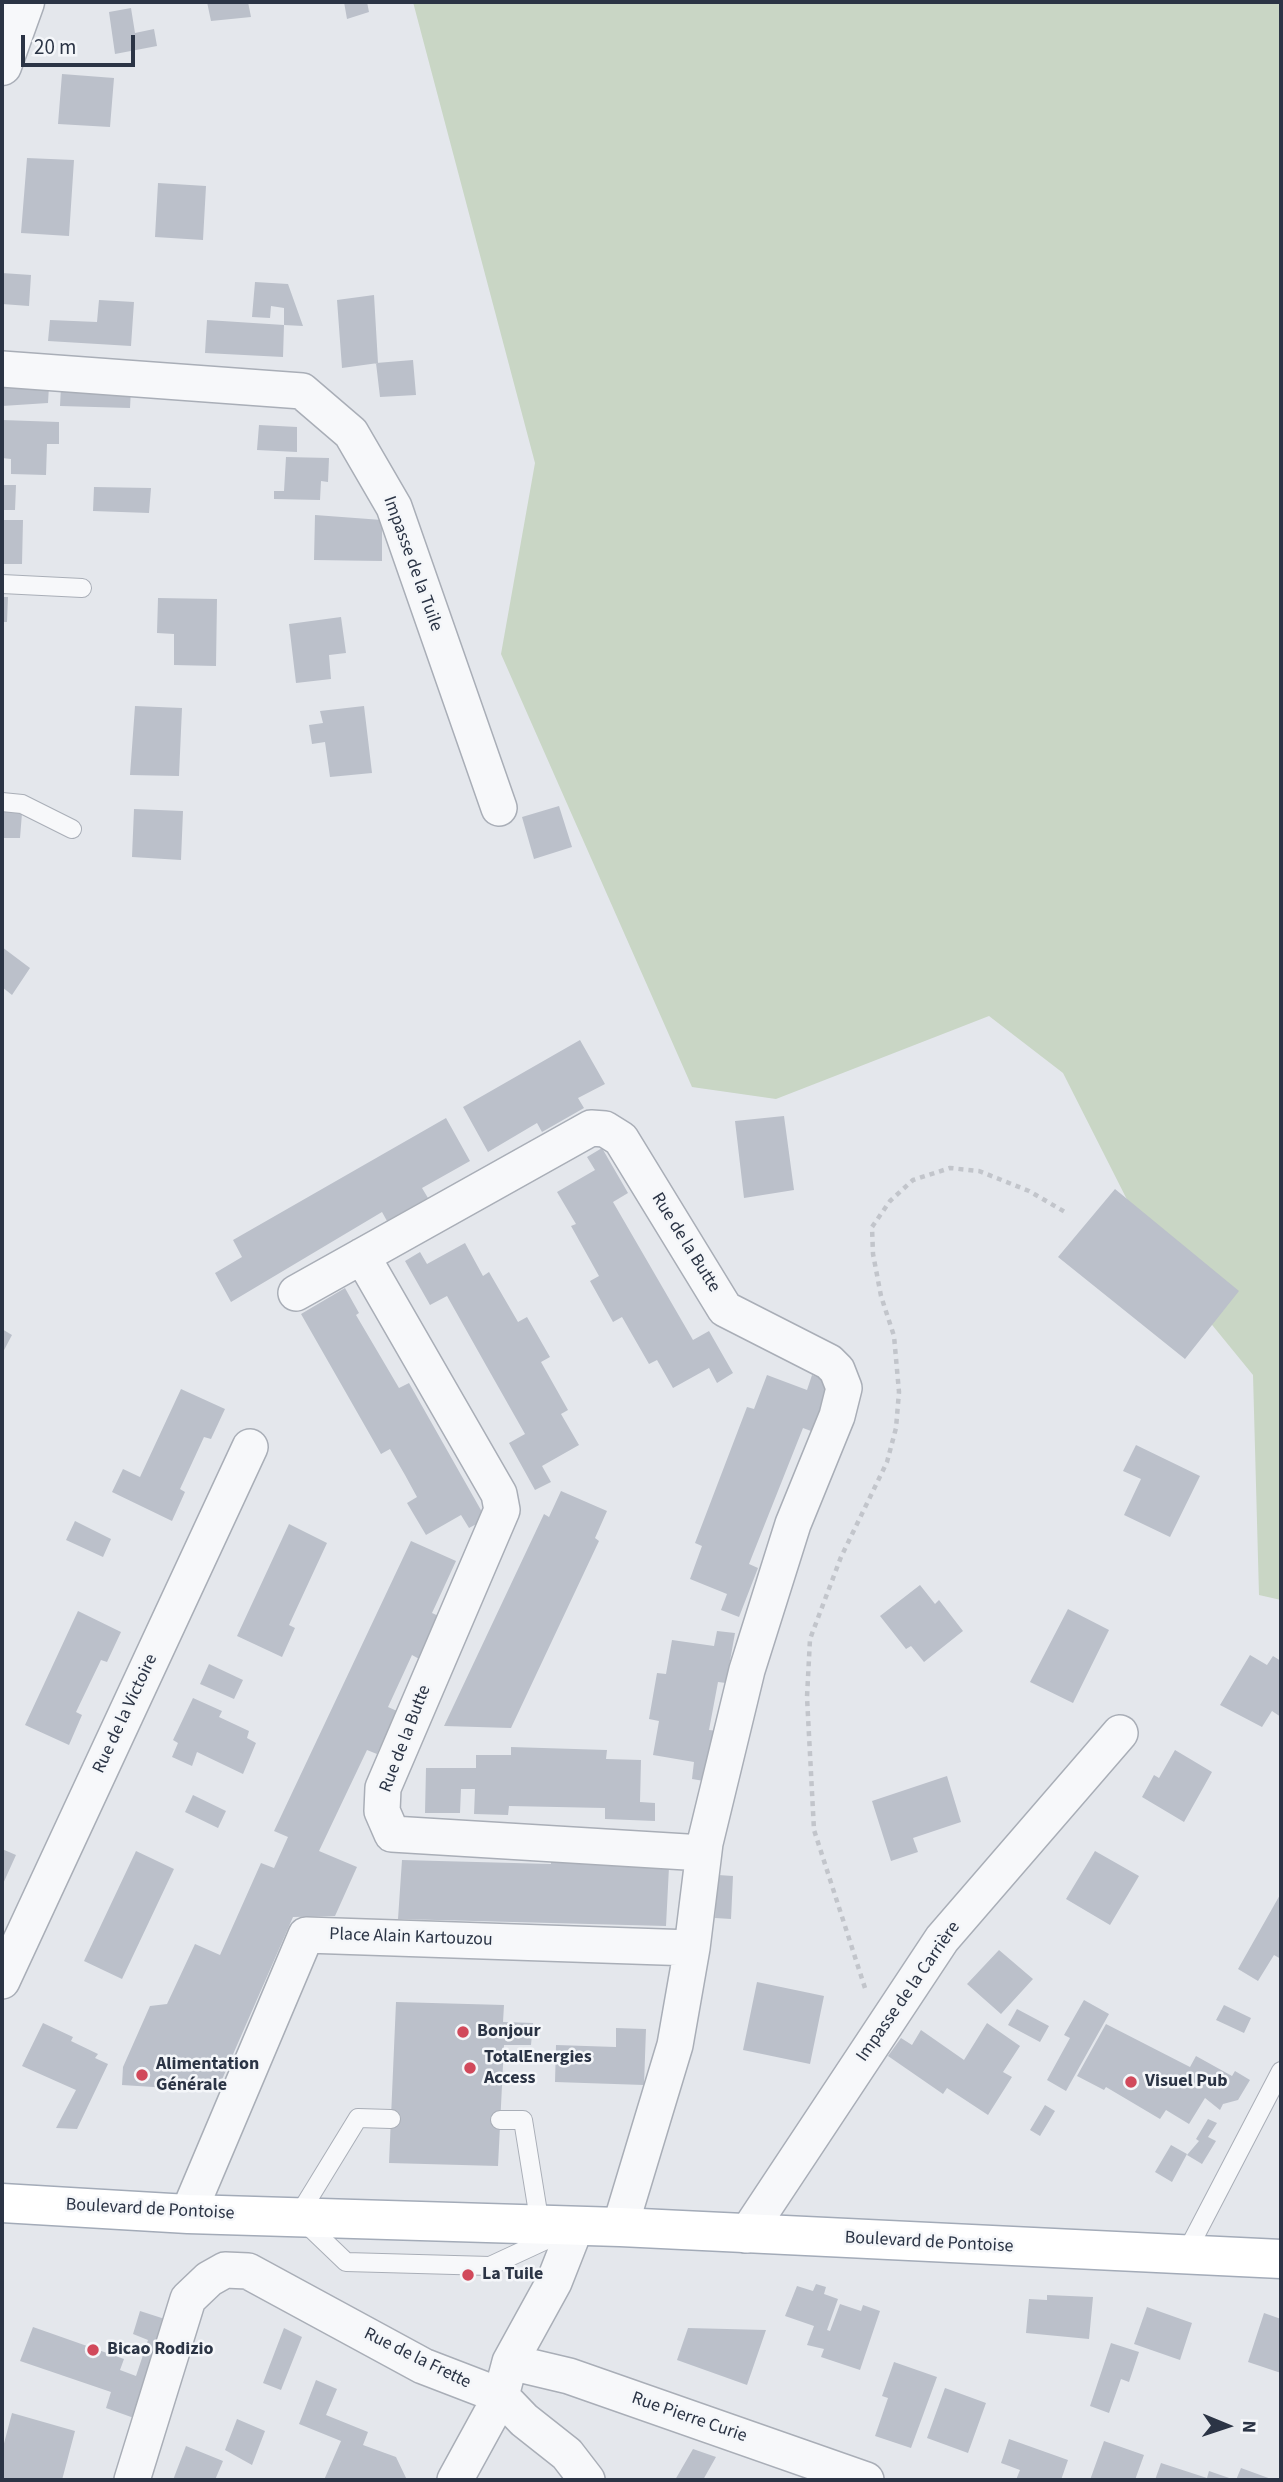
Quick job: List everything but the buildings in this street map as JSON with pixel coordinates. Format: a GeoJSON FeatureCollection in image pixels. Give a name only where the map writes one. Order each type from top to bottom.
{"type":"FeatureCollection","features":[{"type":"Feature","properties":{"kind":"main road","name":"Boulevard de Pontoise"},"geometry":{"type":"LineString","coordinates":[[2,2203],[188,2214],[620,2227],[1281,2259]]}},
{"type":"Feature","properties":{"kind":"street"},"geometry":{"type":"LineString","coordinates":[[2,66],[25,2]]}},
{"type":"Feature","properties":{"kind":"street","name":"Impasse de la Tuile"},"geometry":{"type":"LineString","coordinates":[[2,369],[302,391],[351,433],[394,507],[499,808]]}},
{"type":"Feature","properties":{"kind":"street","name":"Rue de la Butte"},"geometry":{"type":"LineString","coordinates":[[296,1293],[591,1128],[605,1129],[621,1139],[725,1309],[829,1362],[837,1370],[844,1388],[837,1416],[793,1524],[747,1670],[703,1853],[692,1948],[675,2045],[620,2227]]}},
{"type":"Feature","properties":{"kind":"street","name":"Rue de la Butte"},"geometry":{"type":"LineString","coordinates":[[362,1256],[499,1494],[502,1510],[383,1788],[382,1811],[392,1834],[703,1853]]}},
{"type":"Feature","properties":{"kind":"street","name":"Rue de la Victoire"},"geometry":{"type":"LineString","coordinates":[[2,1981],[250,1447]]}},
{"type":"Feature","properties":{"kind":"street","name":"Impasse de la Carrière"},"geometry":{"type":"LineString","coordinates":[[746,2235],[942,1939],[1120,1732]]}},
{"type":"Feature","properties":{"kind":"street","name":"Place Alain Kartouzou"},"geometry":{"type":"LineString","coordinates":[[188,2214],[306,1935],[692,1948]]}},
{"type":"Feature","properties":{"kind":"street"},"geometry":{"type":"LineString","coordinates":[[455,2480],[501,2396],[510,2362],[554,2282],[558,2225]]}},
{"type":"Feature","properties":{"kind":"street","name":"Rue de la Frette"},"geometry":{"type":"LineString","coordinates":[[132,2480],[188,2299],[209,2279],[225,2270],[248,2271],[423,2366],[501,2396],[524,2420],[567,2454],[587,2480]]}},
{"type":"Feature","properties":{"kind":"street","name":"Rue Pierre Curie"},"geometry":{"type":"LineString","coordinates":[[510,2362],[569,2376],[866,2480]]}},
{"type":"Feature","properties":{"kind":"lane"},"geometry":{"type":"LineString","coordinates":[[2,584],[82,588]]}},
{"type":"Feature","properties":{"kind":"lane"},"geometry":{"type":"LineString","coordinates":[[2,802],[22,804],[72,829]]}},
{"type":"Feature","properties":{"kind":"lane"},"geometry":{"type":"LineString","coordinates":[[1185,2255],[1281,2071]]}},
{"type":"Feature","properties":{"kind":"lane"},"geometry":{"type":"LineString","coordinates":[[298,2216],[358,2119],[391,2119]]}},
{"type":"Feature","properties":{"kind":"lane"},"geometry":{"type":"LineString","coordinates":[[500,2120],[523,2120],[558,2225]]}},
{"type":"Feature","properties":{"kind":"path"},"geometry":{"type":"LineString","coordinates":[[884,2026],[859,1976],[814,1830],[807,1697],[810,1639],[841,1557],[887,1462],[896,1428],[899,1392],[894,1336],[878,1286],[872,1227],[890,1201],[913,1180],[950,1168],[979,1171],[1029,1191],[1065,1212]]}},
{"type":"Feature","properties":{"kind":"green space"},"geometry":{"type":"Polygon","coordinates":[[[413,2],[1281,2],[1281,1600],[1259,1595],[1253,1375],[1155,1255],[1063,1073],[989,1016],[776,1099],[692,1087],[501,654],[535,463],[413,2]]]}},
{"type":"Feature","properties":{"kind":"place","name":"Bonjour"},"geometry":{"type":"Point","coordinates":[463,2032]}},
{"type":"Feature","properties":{"kind":"place","name":"TotalEnergies Access"},"geometry":{"type":"Point","coordinates":[470,2068]}},
{"type":"Feature","properties":{"kind":"place","name":"Alimentation Générale"},"geometry":{"type":"Point","coordinates":[142,2075]}},
{"type":"Feature","properties":{"kind":"place","name":"Visuel Pub"},"geometry":{"type":"Point","coordinates":[1131,2082]}},
{"type":"Feature","properties":{"kind":"place","name":"La Tuile"},"geometry":{"type":"Point","coordinates":[468,2275]}},
{"type":"Feature","properties":{"kind":"place","name":"Bicao Rodizio"},"geometry":{"type":"Point","coordinates":[93,2350]}}]}
